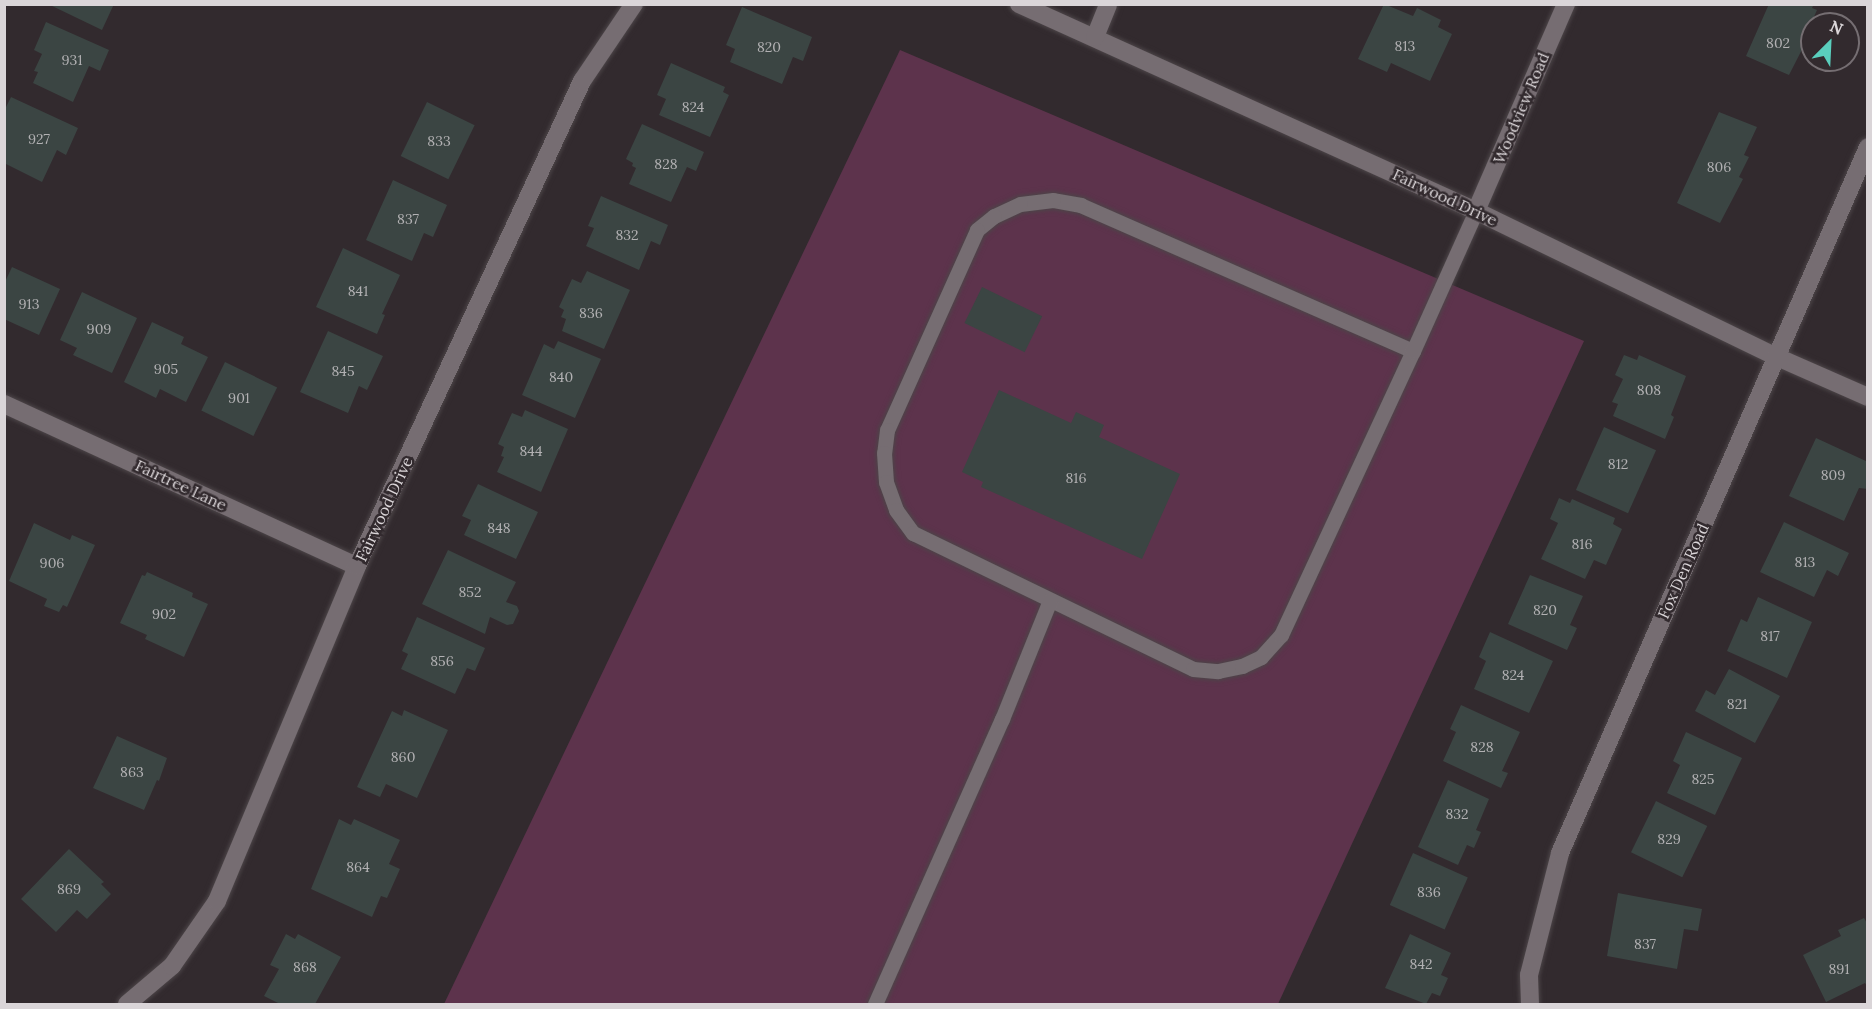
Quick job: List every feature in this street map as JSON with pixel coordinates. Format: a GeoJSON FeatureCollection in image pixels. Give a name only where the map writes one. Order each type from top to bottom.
{"type":"FeatureCollection","features":[{"type":"Feature","properties":{"kind":"street","name":"Fairwood Drive"},"geometry":{"type":"LineString","coordinates":[[127,1005],[172,966],[217,901],[357,567],[582,81],[634,4]]}},
{"type":"Feature","properties":{"kind":"street","name":"Fairwood Drive"},"geometry":{"type":"LineString","coordinates":[[1019,4],[1476,211],[1777,357],[1868,397]]}},
{"type":"Feature","properties":{"kind":"street"},"geometry":{"type":"LineString","coordinates":[[1095,37],[1108,4]]}},
{"type":"Feature","properties":{"kind":"street","name":"Woodview Road"},"geometry":{"type":"LineString","coordinates":[[1476,211],[1566,4]]}},
{"type":"Feature","properties":{"kind":"street","name":"Fox Den Road"},"geometry":{"type":"LineString","coordinates":[[1530,1005],[1529,975],[1560,854],[1868,147]]}},
{"type":"Feature","properties":{"kind":"street","name":"Fairtree Lane"},"geometry":{"type":"LineString","coordinates":[[4,404],[357,567]]}},
{"type":"Feature","properties":{"kind":"lane"},"geometry":{"type":"LineString","coordinates":[[1413,351],[1081,205],[1053,200],[1020,204],[994,216],[977,230],[887,430],[884,453],[886,482],[896,510],[913,533],[1193,669],[1218,671],[1242,666],[1261,657],[1281,635],[1413,351],[1476,211]]}},
{"type":"Feature","properties":{"kind":"lane"},"geometry":{"type":"LineString","coordinates":[[875,1005],[1002,719],[1050,600]]}},
{"type":"Feature","properties":{"kind":"shaded area"},"geometry":{"type":"Polygon","coordinates":[[[900,50],[1584,341],[1278,1004],[444,1004],[900,50]]]}},
{"type":"Feature","properties":{"kind":"building"},"geometry":{"type":"Polygon","coordinates":[[[48,4],[114,4],[102,30],[48,4]]]}},
{"type":"Feature","properties":{"kind":"building"},"geometry":{"type":"Polygon","coordinates":[[[1384,4],[1413,16],[1417,8],[1441,20],[1438,27],[1452,34],[1430,81],[1391,63],[1387,72],[1358,59],[1384,4]]]}},
{"type":"Feature","properties":{"kind":"building"},"geometry":{"type":"Polygon","coordinates":[[[1769,4],[1814,4],[1812,8],[1817,10],[1816,12],[1800,12],[1800,54],[1789,75],[1746,56],[1769,4]]]}},
{"type":"Feature","properties":{"kind":"building"},"geometry":{"type":"Polygon","coordinates":[[[742,7],[812,37],[803,61],[793,57],[782,84],[730,62],[735,49],[726,45],[742,7]]]}},
{"type":"Feature","properties":{"kind":"building"},"geometry":{"type":"Polygon","coordinates":[[[46,22],[109,50],[100,71],[89,66],[73,102],[33,83],[38,72],[34,71],[42,54],[34,50],[46,22]]]}},
{"type":"Feature","properties":{"kind":"building"},"geometry":{"type":"Polygon","coordinates":[[[671,63],[725,87],[723,92],[729,95],[710,137],[659,115],[666,99],[657,95],[671,63]]]}},
{"type":"Feature","properties":{"kind":"building"},"geometry":{"type":"Polygon","coordinates":[[[11,97],[78,128],[66,155],[57,150],[42,182],[4,163],[4,111],[11,97]]]}},
{"type":"Feature","properties":{"kind":"building"},"geometry":{"type":"Polygon","coordinates":[[[427,102],[475,125],[448,179],[401,156],[427,102]]]}},
{"type":"Feature","properties":{"kind":"building"},"geometry":{"type":"Polygon","coordinates":[[[1719,112],[1757,127],[1744,155],[1749,157],[1739,177],[1743,179],[1720,223],[1677,203],[1719,112]]]}},
{"type":"Feature","properties":{"kind":"building"},"geometry":{"type":"Polygon","coordinates":[[[642,124],[704,152],[696,171],[687,167],[671,202],[629,184],[636,168],[626,159],[642,124]]]}},
{"type":"Feature","properties":{"kind":"building"},"geometry":{"type":"Polygon","coordinates":[[[393,180],[447,205],[433,237],[424,233],[412,261],[366,240],[393,180]]]}},
{"type":"Feature","properties":{"kind":"building"},"geometry":{"type":"Polygon","coordinates":[[[601,196],[668,225],[660,245],[651,241],[639,270],[586,246],[594,228],[588,226],[601,196]]]}},
{"type":"Feature","properties":{"kind":"building"},"geometry":{"type":"Polygon","coordinates":[[[343,248],[400,275],[382,314],[385,315],[377,334],[316,307],[343,248]]]}},
{"type":"Feature","properties":{"kind":"building"},"geometry":{"type":"Polygon","coordinates":[[[12,267],[60,289],[39,335],[4,319],[4,284],[12,267]]]}},
{"type":"Feature","properties":{"kind":"building"},"geometry":{"type":"Polygon","coordinates":[[[587,271],[630,290],[604,349],[562,331],[566,319],[561,317],[564,310],[559,307],[572,279],[581,283],[587,271]]]}},
{"type":"Feature","properties":{"kind":"building"},"geometry":{"type":"Polygon","coordinates":[[[982,287],[1042,316],[1025,352],[964,323],[982,287]]]}},
{"type":"Feature","properties":{"kind":"building"},"geometry":{"type":"Polygon","coordinates":[[[82,292],[137,318],[112,373],[73,355],[77,348],[60,340],[82,292]]]}},
{"type":"Feature","properties":{"kind":"building"},"geometry":{"type":"Polygon","coordinates":[[[152,322],[184,337],[181,344],[208,357],[186,402],[160,389],[156,398],[124,382],[152,322]]]}},
{"type":"Feature","properties":{"kind":"building"},"geometry":{"type":"Polygon","coordinates":[[[328,331],[383,356],[367,390],[359,386],[348,413],[300,392],[328,331]]]}},
{"type":"Feature","properties":{"kind":"building"},"geometry":{"type":"Polygon","coordinates":[[[558,341],[601,359],[575,418],[522,395],[544,344],[554,349],[558,341]]]}},
{"type":"Feature","properties":{"kind":"building"},"geometry":{"type":"Polygon","coordinates":[[[1624,355],[1637,360],[1639,355],[1686,376],[1671,415],[1674,417],[1665,439],[1613,416],[1618,404],[1612,402],[1623,379],[1615,375],[1624,355]]]}},
{"type":"Feature","properties":{"kind":"building"},"geometry":{"type":"Polygon","coordinates":[[[225,362],[277,387],[253,436],[201,411],[225,362]]]}},
{"type":"Feature","properties":{"kind":"building"},"geometry":{"type":"Polygon","coordinates":[[[999,390],[1071,423],[1076,412],[1104,425],[1099,437],[1180,474],[1142,559],[981,487],[983,482],[962,472],[999,390]]]}},
{"type":"Feature","properties":{"kind":"building"},"geometry":{"type":"Polygon","coordinates":[[[525,410],[568,429],[541,492],[497,472],[504,457],[501,456],[504,447],[498,444],[512,413],[522,417],[525,410]]]}},
{"type":"Feature","properties":{"kind":"building"},"geometry":{"type":"Polygon","coordinates":[[[1604,427],[1656,450],[1628,513],[1576,490],[1604,427]]]}},
{"type":"Feature","properties":{"kind":"building"},"geometry":{"type":"Polygon","coordinates":[[[1816,438],[1868,462],[1868,489],[1859,488],[1844,521],[1789,496],[1816,438]]]}},
{"type":"Feature","properties":{"kind":"building"},"geometry":{"type":"Polygon","coordinates":[[[478,484],[538,512],[516,559],[464,535],[471,520],[462,516],[478,484]]]}},
{"type":"Feature","properties":{"kind":"building"},"geometry":{"type":"Polygon","coordinates":[[[1559,498],[1570,503],[1572,499],[1615,518],[1613,524],[1622,529],[1606,565],[1594,560],[1585,579],[1541,559],[1558,523],[1550,519],[1559,498]]]}},
{"type":"Feature","properties":{"kind":"building"},"geometry":{"type":"Polygon","coordinates":[[[1784,522],[1849,553],[1838,576],[1827,570],[1814,597],[1760,572],[1784,522]]]}},
{"type":"Feature","properties":{"kind":"building"},"geometry":{"type":"Polygon","coordinates":[[[34,523],[70,540],[72,535],[95,545],[67,607],[63,605],[59,612],[44,606],[47,599],[9,581],[34,523]]]}},
{"type":"Feature","properties":{"kind":"building"},"geometry":{"type":"Polygon","coordinates":[[[448,550],[516,582],[506,602],[517,606],[519,611],[513,624],[507,625],[490,617],[485,634],[422,604],[448,550]]]}},
{"type":"Feature","properties":{"kind":"building"},"geometry":{"type":"Polygon","coordinates":[[[147,572],[193,593],[192,597],[208,604],[184,657],[145,639],[147,635],[120,623],[142,575],[145,576],[147,572]]]}},
{"type":"Feature","properties":{"kind":"building"},"geometry":{"type":"Polygon","coordinates":[[[1530,575],[1583,596],[1570,625],[1577,628],[1567,650],[1508,624],[1530,575]]]}},
{"type":"Feature","properties":{"kind":"building"},"geometry":{"type":"Polygon","coordinates":[[[1758,597],[1812,622],[1787,678],[1727,651],[1741,619],[1747,622],[1758,597]]]}},
{"type":"Feature","properties":{"kind":"building"},"geometry":{"type":"Polygon","coordinates":[[[417,617],[485,648],[475,671],[467,668],[455,694],[401,669],[408,654],[402,651],[417,617]]]}},
{"type":"Feature","properties":{"kind":"building"},"geometry":{"type":"Polygon","coordinates":[[[1490,632],[1553,661],[1529,713],[1474,689],[1486,661],[1479,657],[1490,632]]]}},
{"type":"Feature","properties":{"kind":"building"},"geometry":{"type":"Polygon","coordinates":[[[1729,669],[1780,696],[1755,743],[1695,711],[1706,690],[1715,695],[1729,669]]]}},
{"type":"Feature","properties":{"kind":"building"},"geometry":{"type":"Polygon","coordinates":[[[1461,705],[1520,732],[1502,771],[1508,773],[1501,788],[1443,761],[1456,732],[1450,729],[1461,705]]]}},
{"type":"Feature","properties":{"kind":"building"},"geometry":{"type":"Polygon","coordinates":[[[404,710],[448,730],[417,798],[386,784],[380,797],[357,787],[392,711],[402,716],[404,710]]]}},
{"type":"Feature","properties":{"kind":"building"},"geometry":{"type":"Polygon","coordinates":[[[1686,732],[1742,758],[1715,815],[1667,793],[1680,765],[1673,761],[1686,732]]]}},
{"type":"Feature","properties":{"kind":"building"},"geometry":{"type":"Polygon","coordinates":[[[117,736],[167,758],[159,781],[157,780],[144,810],[93,788],[117,736]]]}},
{"type":"Feature","properties":{"kind":"building"},"geometry":{"type":"Polygon","coordinates":[[[1448,780],[1489,799],[1476,830],[1481,832],[1474,848],[1467,845],[1458,865],[1418,847],[1448,780]]]}},
{"type":"Feature","properties":{"kind":"building"},"geometry":{"type":"Polygon","coordinates":[[[1656,801],[1707,826],[1682,877],[1631,852],[1656,801]]]}},
{"type":"Feature","properties":{"kind":"building"},"geometry":{"type":"Polygon","coordinates":[[[339,819],[351,825],[354,819],[400,840],[389,864],[400,869],[387,898],[381,896],[372,917],[311,889],[339,819]]]}},
{"type":"Feature","properties":{"kind":"building"},"geometry":{"type":"Polygon","coordinates":[[[69,849],[104,882],[101,884],[111,894],[87,919],[77,910],[56,932],[21,899],[69,849]]]}},
{"type":"Feature","properties":{"kind":"building"},"geometry":{"type":"Polygon","coordinates":[[[1413,853],[1468,877],[1445,929],[1390,905],[1413,853]]]}},
{"type":"Feature","properties":{"kind":"building"},"geometry":{"type":"Polygon","coordinates":[[[1618,893],[1702,909],[1698,931],[1684,929],[1677,969],[1607,956],[1618,893]]]}},
{"type":"Feature","properties":{"kind":"building"},"geometry":{"type":"Polygon","coordinates":[[[1864,918],[1868,925],[1868,988],[1865,983],[1826,1002],[1803,955],[1841,936],[1838,930],[1864,918]]]}},
{"type":"Feature","properties":{"kind":"building"},"geometry":{"type":"Polygon","coordinates":[[[286,934],[295,939],[298,934],[341,957],[315,1004],[280,1004],[264,996],[279,969],[270,965],[286,934]]]}},
{"type":"Feature","properties":{"kind":"building"},"geometry":{"type":"Polygon","coordinates":[[[1410,934],[1451,953],[1441,975],[1448,978],[1440,996],[1432,993],[1426,1004],[1385,988],[1410,934]]]}}]}
